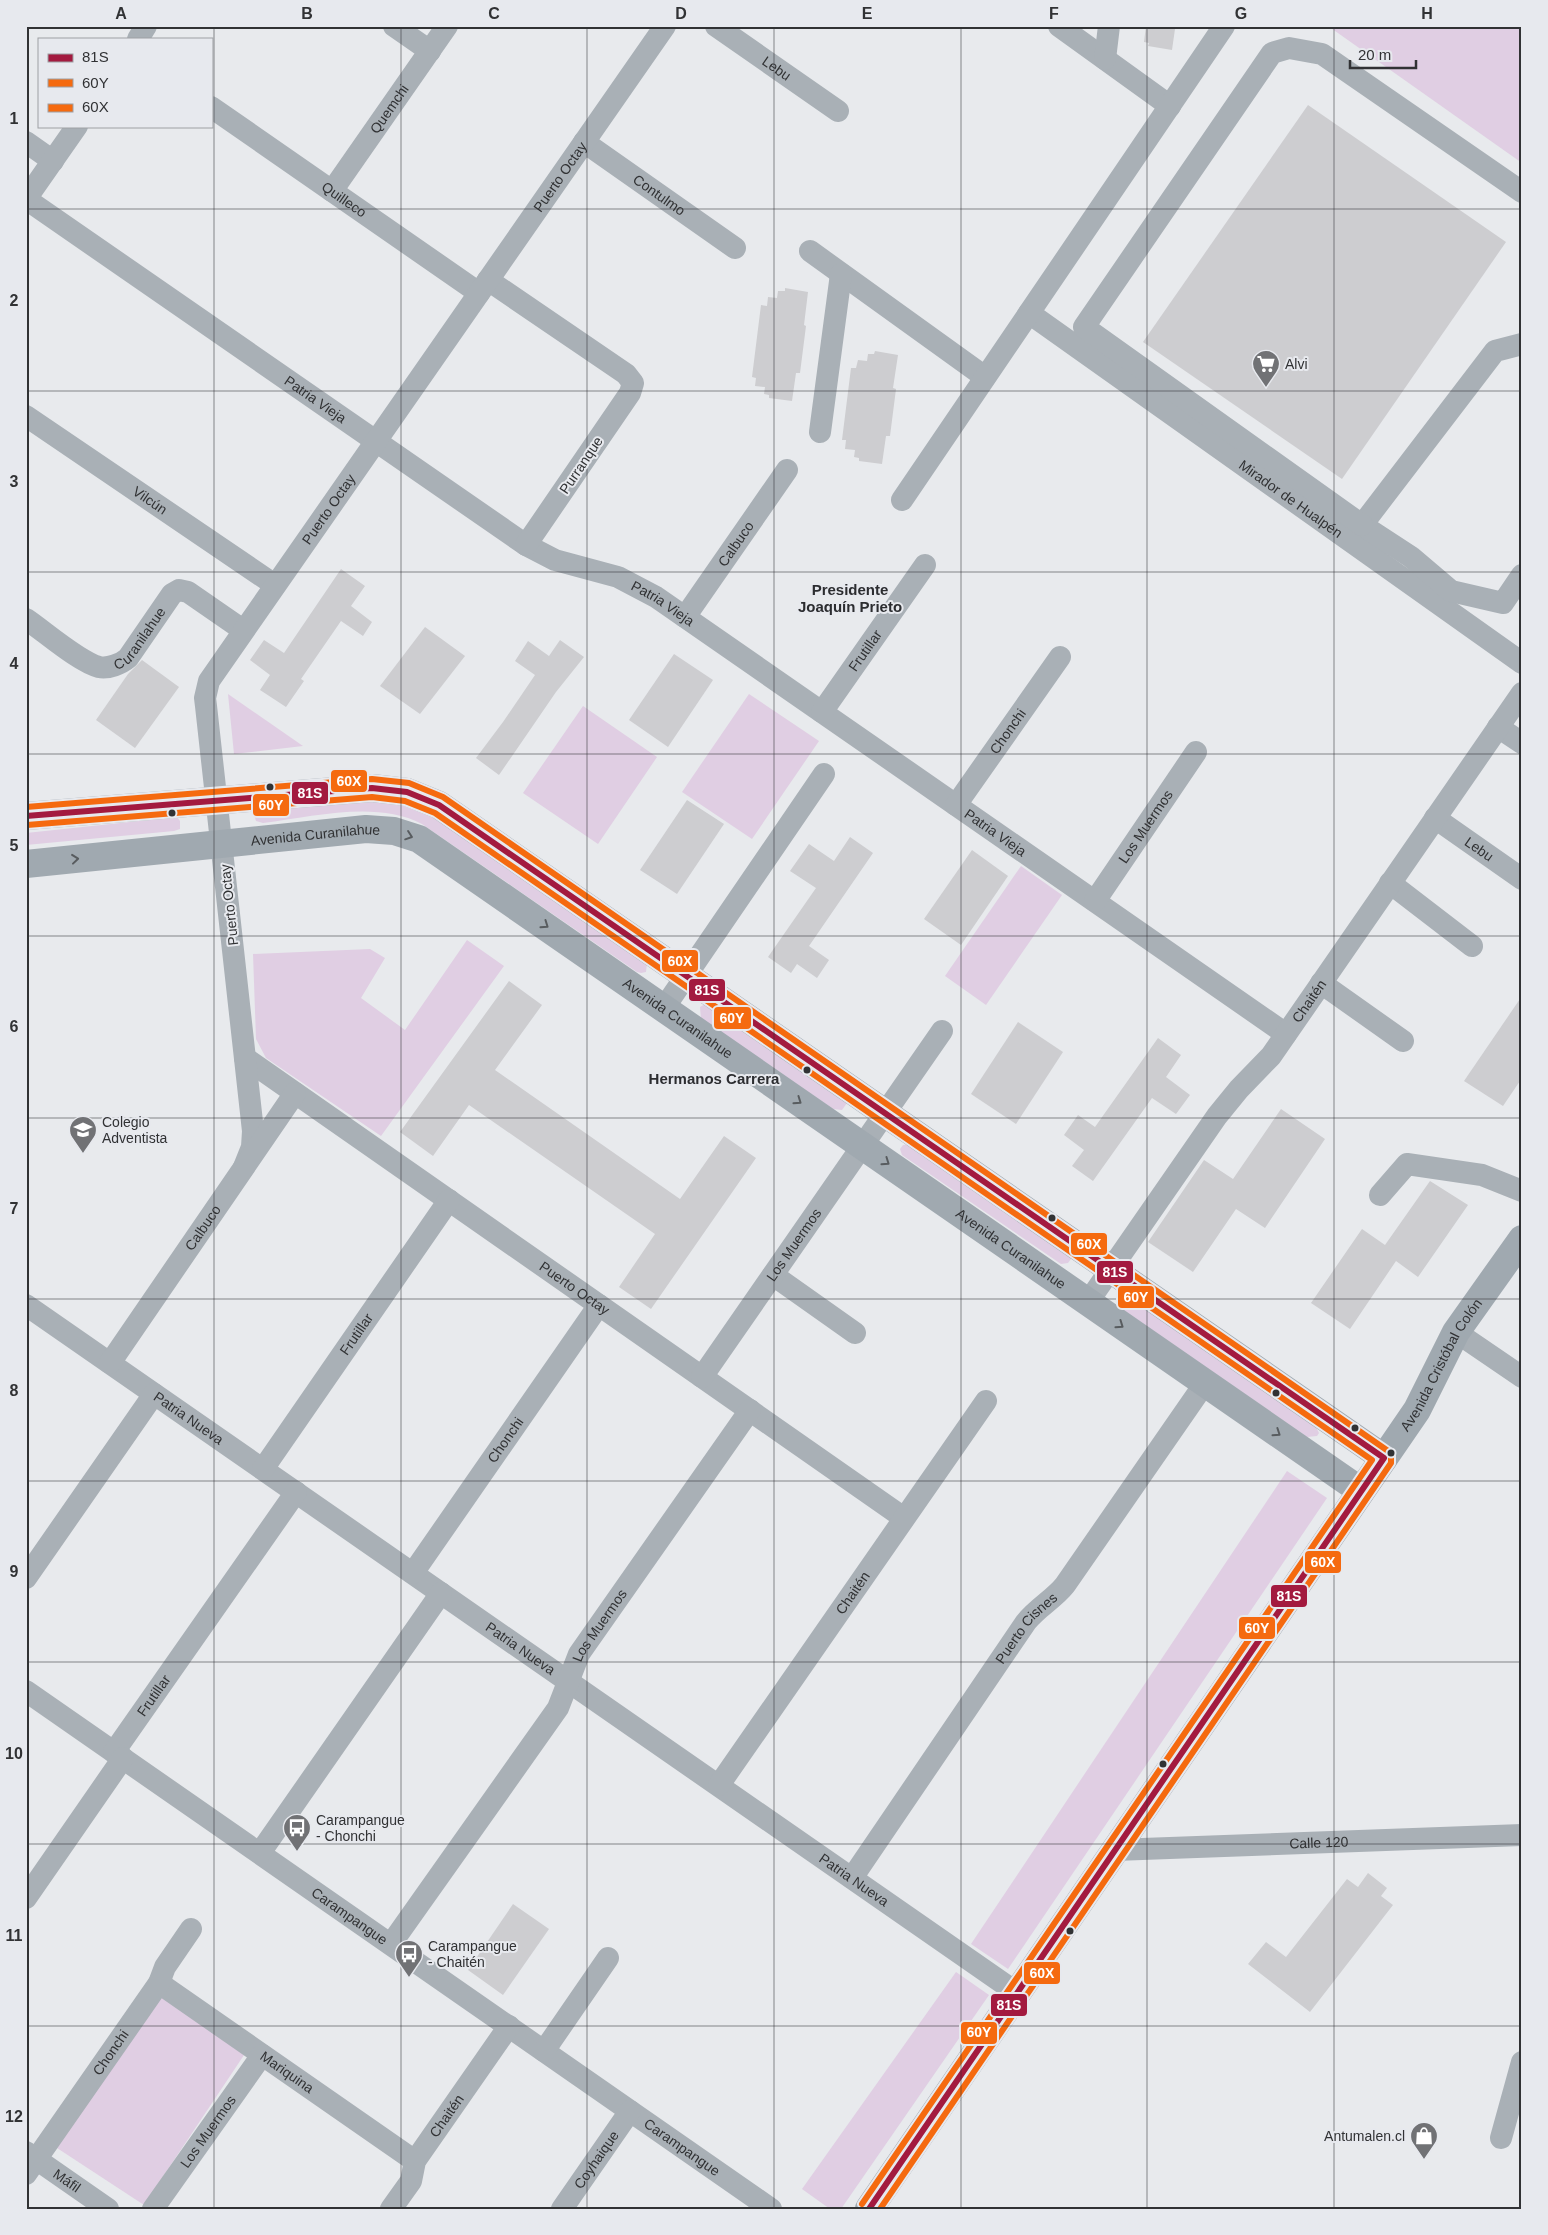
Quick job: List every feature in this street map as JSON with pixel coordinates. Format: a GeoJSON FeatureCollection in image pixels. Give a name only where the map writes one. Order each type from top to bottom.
{"type":"FeatureCollection","features":[{"type":"Feature","properties":{"kind":"main road"},"geometry":{"type":"LineString","coordinates":[[26,816],[217,799],[372,788],[398,790],[424,797],[454,813],[1384,1458]]}},
{"type":"Feature","properties":{"kind":"main road","name":"Avenida Curanilahue"},"geometry":{"type":"LineString","coordinates":[[26,864],[366,829],[382,829],[407,834],[419,839],[1361,1491]]}},
{"type":"Feature","properties":{"kind":"main road","name":"Avenida Cristóbal Colón"},"geometry":{"type":"LineString","coordinates":[[869,2209],[1417,1410],[1456,1332],[1522,1239]]}},
{"type":"Feature","properties":{"kind":"street"},"geometry":{"type":"LineString","coordinates":[[139,38],[146,26]]}},
{"type":"Feature","properties":{"kind":"street"},"geometry":{"type":"LineString","coordinates":[[394,26],[430,51]]}},
{"type":"Feature","properties":{"kind":"street","name":"Quemchi"},"geometry":{"type":"LineString","coordinates":[[332,191],[447,26]]}},
{"type":"Feature","properties":{"kind":"street","name":"Puerto Octay"},"geometry":{"type":"LineString","coordinates":[[244,1167],[249,1157],[253,1139],[206,706],[206,690],[213,673],[664,26]]}},
{"type":"Feature","properties":{"kind":"street","name":"Lebu"},"geometry":{"type":"LineString","coordinates":[[716,26],[838,110]]}},
{"type":"Feature","properties":{"kind":"street"},"geometry":{"type":"LineString","coordinates":[[1059,26],[1170,106]]}},
{"type":"Feature","properties":{"kind":"street"},"geometry":{"type":"LineString","coordinates":[[1104,59],[1109,26]]}},
{"type":"Feature","properties":{"kind":"street"},"geometry":{"type":"LineString","coordinates":[[902,500],[1224,26]]}},
{"type":"Feature","properties":{"kind":"street"},"geometry":{"type":"LineString","coordinates":[[1522,192],[1322,54],[1289,48],[1272,53],[1084,327],[1362,525],[1411,557],[1451,591],[1502,603],[1522,575]]}},
{"type":"Feature","properties":{"kind":"street","name":"Quilleco"},"geometry":{"type":"LineString","coordinates":[[212,108],[332,191],[626,374],[633,383]]}},
{"type":"Feature","properties":{"kind":"street"},"geometry":{"type":"LineString","coordinates":[[26,199],[76,128]]}},
{"type":"Feature","properties":{"kind":"street"},"geometry":{"type":"LineString","coordinates":[[26,142],[53,161]]}},
{"type":"Feature","properties":{"kind":"street","name":"Contulmo"},"geometry":{"type":"LineString","coordinates":[[584,142],[735,248]]}},
{"type":"Feature","properties":{"kind":"street","name":"Patria Vieja"},"geometry":{"type":"LineString","coordinates":[[26,199],[526,545],[555,560],[618,577],[656,597],[1286,1034]]}},
{"type":"Feature","properties":{"kind":"street"},"geometry":{"type":"LineString","coordinates":[[810,251],[985,377]]}},
{"type":"Feature","properties":{"kind":"street"},"geometry":{"type":"LineString","coordinates":[[820,432],[841,274]]}},
{"type":"Feature","properties":{"kind":"street","name":"Mirador de Hualpén"},"geometry":{"type":"LineString","coordinates":[[1029,313],[1522,663]]}},
{"type":"Feature","properties":{"kind":"street"},"geometry":{"type":"LineString","coordinates":[[1362,525],[1495,352],[1522,344]]}},
{"type":"Feature","properties":{"kind":"street","name":"Purranque"},"geometry":{"type":"LineString","coordinates":[[526,545],[630,393],[633,383]]}},
{"type":"Feature","properties":{"kind":"street","name":"Vilcún"},"geometry":{"type":"LineString","coordinates":[[26,416],[275,586]]}},
{"type":"Feature","properties":{"kind":"street","name":"Calbuco"},"geometry":{"type":"LineString","coordinates":[[685,617],[787,470]]}},
{"type":"Feature","properties":{"kind":"street","name":"Frutillar"},"geometry":{"type":"LineString","coordinates":[[822,712],[925,565]]}},
{"type":"Feature","properties":{"kind":"street","name":"Curanilahue"},"geometry":{"type":"LineString","coordinates":[[26,619],[89,663],[103,667],[118,664],[128,658],[172,594],[179,590],[188,592],[243,630]]}},
{"type":"Feature","properties":{"kind":"street","name":"Chonchi"},"geometry":{"type":"LineString","coordinates":[[956,805],[1060,656]]}},
{"type":"Feature","properties":{"kind":"street","name":"Chaitén"},"geometry":{"type":"LineString","coordinates":[[1088,1302],[1217,1116],[1239,1089],[1261,1068],[1286,1034],[1522,693]]}},
{"type":"Feature","properties":{"kind":"street"},"geometry":{"type":"LineString","coordinates":[[1498,727],[1522,743]]}},
{"type":"Feature","properties":{"kind":"street","name":"Los Muermos"},"geometry":{"type":"LineString","coordinates":[[1095,901],[1196,752]]}},
{"type":"Feature","properties":{"kind":"street"},"geometry":{"type":"LineString","coordinates":[[664,1008],[824,774]]}},
{"type":"Feature","properties":{"kind":"street","name":"Lebu"},"geometry":{"type":"LineString","coordinates":[[1435,818],[1522,879]]}},
{"type":"Feature","properties":{"kind":"street"},"geometry":{"type":"LineString","coordinates":[[1390,883],[1472,946]]}},
{"type":"Feature","properties":{"kind":"street"},"geometry":{"type":"LineString","coordinates":[[1321,983],[1402,1041]]}},
{"type":"Feature","properties":{"kind":"street","name":"Los Muermos"},"geometry":{"type":"LineString","coordinates":[[702,1377],[942,1031]]}},
{"type":"Feature","properties":{"kind":"street","name":"Puerto Octay"},"geometry":{"type":"LineString","coordinates":[[245,1058],[904,1518]]}},
{"type":"Feature","properties":{"kind":"street","name":"Calbuco"},"geometry":{"type":"LineString","coordinates":[[110,1363],[295,1093]]}},
{"type":"Feature","properties":{"kind":"street"},"geometry":{"type":"LineString","coordinates":[[1380,1195],[1407,1164],[1482,1175],[1522,1191]]}},
{"type":"Feature","properties":{"kind":"street","name":"Frutillar"},"geometry":{"type":"LineString","coordinates":[[263,1469],[449,1200]]}},
{"type":"Feature","properties":{"kind":"street"},"geometry":{"type":"LineString","coordinates":[[773,1276],[855,1333]]}},
{"type":"Feature","properties":{"kind":"street","name":"Patria Nueva"},"geometry":{"type":"LineString","coordinates":[[26,1305],[1017,1992]]}},
{"type":"Feature","properties":{"kind":"street","name":"Chonchi"},"geometry":{"type":"LineString","coordinates":[[413,1573],[599,1305]]}},
{"type":"Feature","properties":{"kind":"street"},"geometry":{"type":"LineString","coordinates":[[1456,1332],[1522,1377]]}},
{"type":"Feature","properties":{"kind":"street","name":"Puerto Cisnes"},"geometry":{"type":"LineString","coordinates":[[852,1878],[1026,1622],[1035,1611],[1065,1585],[1205,1383]]}},
{"type":"Feature","properties":{"kind":"street"},"geometry":{"type":"LineString","coordinates":[[26,1578],[154,1394]]}},
{"type":"Feature","properties":{"kind":"street","name":"Chaitén"},"geometry":{"type":"LineString","coordinates":[[719,1786],[986,1401]]}},
{"type":"Feature","properties":{"kind":"street","name":"Los Muermos"},"geometry":{"type":"LineString","coordinates":[[391,1944],[558,1708],[579,1654],[750,1410]]}},
{"type":"Feature","properties":{"kind":"street","name":"Frutillar"},"geometry":{"type":"LineString","coordinates":[[26,1898],[119,1755],[296,1492]]}},
{"type":"Feature","properties":{"kind":"street"},"geometry":{"type":"LineString","coordinates":[[260,1854],[441,1593]]}},
{"type":"Feature","properties":{"kind":"street","name":"Carampangue"},"geometry":{"type":"LineString","coordinates":[[26,1691],[771,2209]]}},
{"type":"Feature","properties":{"kind":"street","name":"Calle 120"},"geometry":{"type":"LineString","coordinates":[[1115,1850],[1522,1835]]}},
{"type":"Feature","properties":{"kind":"street","name":"Chonchi"},"geometry":{"type":"LineString","coordinates":[[30,2162],[159,1983],[164,1967],[190,1930]]}},
{"type":"Feature","properties":{"kind":"street"},"geometry":{"type":"LineString","coordinates":[[544,2051],[608,1958]]}},
{"type":"Feature","properties":{"kind":"street","name":"Mariquina"},"geometry":{"type":"LineString","coordinates":[[159,1983],[415,2161]]}},
{"type":"Feature","properties":{"kind":"street","name":"Chaitén"},"geometry":{"type":"LineString","coordinates":[[391,2209],[410,2181],[415,2161],[509,2026]]}},
{"type":"Feature","properties":{"kind":"street","name":"Los Muermos"},"geometry":{"type":"LineString","coordinates":[[153,2209],[262,2055]]}},
{"type":"Feature","properties":{"kind":"street"},"geometry":{"type":"LineString","coordinates":[[1501,2138],[1522,2062]]}},
{"type":"Feature","properties":{"kind":"street","name":"Coyhaique"},"geometry":{"type":"LineString","coordinates":[[562,2209],[630,2111]]}},
{"type":"Feature","properties":{"kind":"street","name":"Máfil"},"geometry":{"type":"LineString","coordinates":[[30,2162],[108,2209]]}},
{"type":"Feature","properties":{"kind":"shaded area"},"geometry":{"type":"Polygon","coordinates":[[[1328,26],[1522,26],[1522,163],[1328,26]]]}},
{"type":"Feature","properties":{"kind":"shaded area"},"geometry":{"type":"Polygon","coordinates":[[[228,694],[303,746],[234,754],[228,694]]]}},
{"type":"Feature","properties":{"kind":"shaded area"},"geometry":{"type":"Polygon","coordinates":[[[749,694],[819,741],[752,839],[682,792],[749,694]]]}},
{"type":"Feature","properties":{"kind":"shaded area"},"geometry":{"type":"Polygon","coordinates":[[[583,706],[657,757],[598,844],[523,793],[583,706]]]}},
{"type":"Feature","properties":{"kind":"shaded area"},"geometry":{"type":"Polygon","coordinates":[[[354,801],[393,801],[433,816],[647,963],[646,972],[637,972],[422,824],[404,817],[385,813],[365,812],[323,814],[263,823],[256,821],[253,811],[354,801]]]}},
{"type":"Feature","properties":{"kind":"shaded area"},"geometry":{"type":"Polygon","coordinates":[[[177,817],[180,821],[180,829],[174,831],[26,845],[26,833],[177,817]]]}},
{"type":"Feature","properties":{"kind":"shaded area"},"geometry":{"type":"Polygon","coordinates":[[[1021,866],[1062,895],[986,1005],[945,976],[1021,866]]]}},
{"type":"Feature","properties":{"kind":"shaded area"},"geometry":{"type":"Polygon","coordinates":[[[467,940],[504,966],[381,1136],[266,1058],[256,1039],[253,954],[370,949],[385,958],[361,998],[405,1030],[467,940]]]}},
{"type":"Feature","properties":{"kind":"shaded area"},"geometry":{"type":"Polygon","coordinates":[[[705,1004],[842,1095],[847,1103],[842,1110],[833,1109],[701,1019],[700,1007],[705,1004]]]}},
{"type":"Feature","properties":{"kind":"shaded area"},"geometry":{"type":"Polygon","coordinates":[[[911,1144],[1069,1252],[1071,1259],[1068,1263],[1061,1264],[902,1155],[900,1149],[903,1145],[911,1144]]]}},
{"type":"Feature","properties":{"kind":"shaded area"},"geometry":{"type":"Polygon","coordinates":[[[1130,1298],[1315,1425],[1319,1433],[1317,1436],[1307,1437],[1123,1310],[1121,1304],[1123,1300],[1130,1298]]]}},
{"type":"Feature","properties":{"kind":"shaded area"},"geometry":{"type":"Polygon","coordinates":[[[1287,1471],[1327,1498],[1008,1969],[971,1944],[1287,1471]]]}},
{"type":"Feature","properties":{"kind":"shaded area"},"geometry":{"type":"Polygon","coordinates":[[[956,1972],[989,1995],[841,2209],[830,2209],[802,2189],[956,1972]]]}},
{"type":"Feature","properties":{"kind":"shaded area"},"geometry":{"type":"Polygon","coordinates":[[[161,1995],[246,2052],[144,2205],[57,2148],[161,1995]]]}},
{"type":"Feature","properties":{"kind":"building"},"geometry":{"type":"Polygon","coordinates":[[[1146,26],[1170,26],[1170,29],[1175,29],[1172,50],[1148,46],[1149,43],[1144,42],[1146,26]]]}},
{"type":"Feature","properties":{"kind":"building"},"geometry":{"type":"Polygon","coordinates":[[[1308,105],[1506,242],[1342,479],[1143,342],[1308,105]]]}},
{"type":"Feature","properties":{"kind":"building"},"geometry":{"type":"Polygon","coordinates":[[[785,288],[808,292],[800,373],[796,373],[792,401],[769,398],[769,395],[764,394],[765,387],[755,386],[756,378],[752,377],[761,305],[767,306],[768,297],[777,298],[778,291],[785,291],[785,288]]]}},
{"type":"Feature","properties":{"kind":"building"},"geometry":{"type":"Polygon","coordinates":[[[875,351],[898,355],[893,388],[896,389],[890,436],[886,436],[882,464],[859,461],[859,458],[854,457],[855,450],[845,449],[846,440],[842,440],[851,368],[856,368],[858,360],[867,361],[868,354],[874,354],[875,351]]]}},
{"type":"Feature","properties":{"kind":"building"},"geometry":{"type":"Polygon","coordinates":[[[341,569],[365,586],[351,606],[372,622],[363,636],[341,621],[301,679],[304,681],[286,707],[260,690],[270,675],[250,660],[264,640],[284,653],[341,569]]]}},
{"type":"Feature","properties":{"kind":"building"},"geometry":{"type":"Polygon","coordinates":[[[425,627],[465,656],[420,714],[380,686],[425,627]]]}},
{"type":"Feature","properties":{"kind":"building"},"geometry":{"type":"Polygon","coordinates":[[[560,640],[584,657],[556,692],[499,775],[476,758],[535,675],[515,661],[528,641],[549,656],[560,640]]]}},
{"type":"Feature","properties":{"kind":"building"},"geometry":{"type":"Polygon","coordinates":[[[674,654],[713,680],[668,747],[629,720],[674,654]]]}},
{"type":"Feature","properties":{"kind":"building"},"geometry":{"type":"Polygon","coordinates":[[[142,660],[179,687],[135,748],[96,720],[128,674],[142,660]]]}},
{"type":"Feature","properties":{"kind":"building"},"geometry":{"type":"Polygon","coordinates":[[[687,800],[724,824],[677,894],[640,870],[687,800]]]}},
{"type":"Feature","properties":{"kind":"building"},"geometry":{"type":"Polygon","coordinates":[[[850,837],[873,853],[809,946],[829,960],[817,978],[797,964],[791,973],[768,957],[816,888],[790,871],[809,844],[834,861],[850,837]]]}},
{"type":"Feature","properties":{"kind":"building"},"geometry":{"type":"Polygon","coordinates":[[[972,850],[1008,876],[961,945],[924,919],[972,850]]]}},
{"type":"Feature","properties":{"kind":"building"},"geometry":{"type":"Polygon","coordinates":[[[509,981],[542,1005],[495,1070],[680,1199],[724,1136],[756,1158],[651,1309],[619,1287],[655,1234],[469,1105],[433,1156],[400,1132],[509,981]]]}},
{"type":"Feature","properties":{"kind":"building"},"geometry":{"type":"Polygon","coordinates":[[[1522,996],[1522,1078],[1503,1106],[1464,1081],[1522,996]]]}},
{"type":"Feature","properties":{"kind":"building"},"geometry":{"type":"Polygon","coordinates":[[[1018,1022],[1063,1052],[1016,1124],[971,1094],[1018,1022]]]}},
{"type":"Feature","properties":{"kind":"building"},"geometry":{"type":"Polygon","coordinates":[[[1158,1038],[1181,1055],[1166,1077],[1190,1095],[1176,1114],[1152,1098],[1093,1181],[1072,1166],[1084,1150],[1064,1135],[1078,1115],[1095,1127],[1158,1038]]]}},
{"type":"Feature","properties":{"kind":"building"},"geometry":{"type":"Polygon","coordinates":[[[1281,1109],[1325,1139],[1265,1228],[1236,1209],[1193,1272],[1148,1242],[1204,1160],[1233,1179],[1281,1109]]]}},
{"type":"Feature","properties":{"kind":"building"},"geometry":{"type":"Polygon","coordinates":[[[1430,1181],[1468,1205],[1418,1277],[1396,1261],[1350,1329],[1311,1303],[1362,1229],[1385,1245],[1430,1181]]]}},
{"type":"Feature","properties":{"kind":"building"},"geometry":{"type":"Polygon","coordinates":[[[1368,1873],[1387,1888],[1381,1896],[1393,1905],[1310,2012],[1248,1964],[1266,1942],[1286,1957],[1347,1879],[1358,1887],[1368,1873]]]}},
{"type":"Feature","properties":{"kind":"building"},"geometry":{"type":"Polygon","coordinates":[[[513,1904],[549,1929],[503,1995],[468,1970],[513,1904]]]}},
{"type":"Feature","properties":{"kind":"transit line","name":"60X"},"geometry":{"type":"LineString","coordinates":[[26,807],[372,779],[409,783],[443,797],[1391,1453],[1391,1463],[880,2209]]}},
{"type":"Feature","properties":{"kind":"transit line","name":"81S"},"geometry":{"type":"LineString","coordinates":[[26,816],[372,788],[407,792],[439,805],[1384,1458],[869,2209]]}},
{"type":"Feature","properties":{"kind":"transit line","name":"60Y"},"geometry":{"type":"LineString","coordinates":[[27,825],[372,797],[405,801],[435,813],[1372,1460],[862,2204]]}},
{"type":"Feature","properties":{"kind":"place","name":"Alvi"},"geometry":{"type":"Point","coordinates":[1266,388]}},
{"type":"Feature","properties":{"kind":"place","name":"Colegio Adventista"},"geometry":{"type":"Point","coordinates":[83,1154]}},
{"type":"Feature","properties":{"kind":"place","name":"Carampangue - Chonchi"},"geometry":{"type":"Point","coordinates":[297,1852]}},
{"type":"Feature","properties":{"kind":"place","name":"Carampangue - Chaitén"},"geometry":{"type":"Point","coordinates":[409,1978]}},
{"type":"Feature","properties":{"kind":"place","name":"Antumalen.cl"},"geometry":{"type":"Point","coordinates":[1424,2160]}},
{"type":"Feature","properties":{"kind":"district","name":"Presidente Joaquín Prieto"},"geometry":{"type":"Point","coordinates":[850,598]}},
{"type":"Feature","properties":{"kind":"district","name":"Hermanos Carrera"},"geometry":{"type":"Point","coordinates":[714,1079]}}]}
